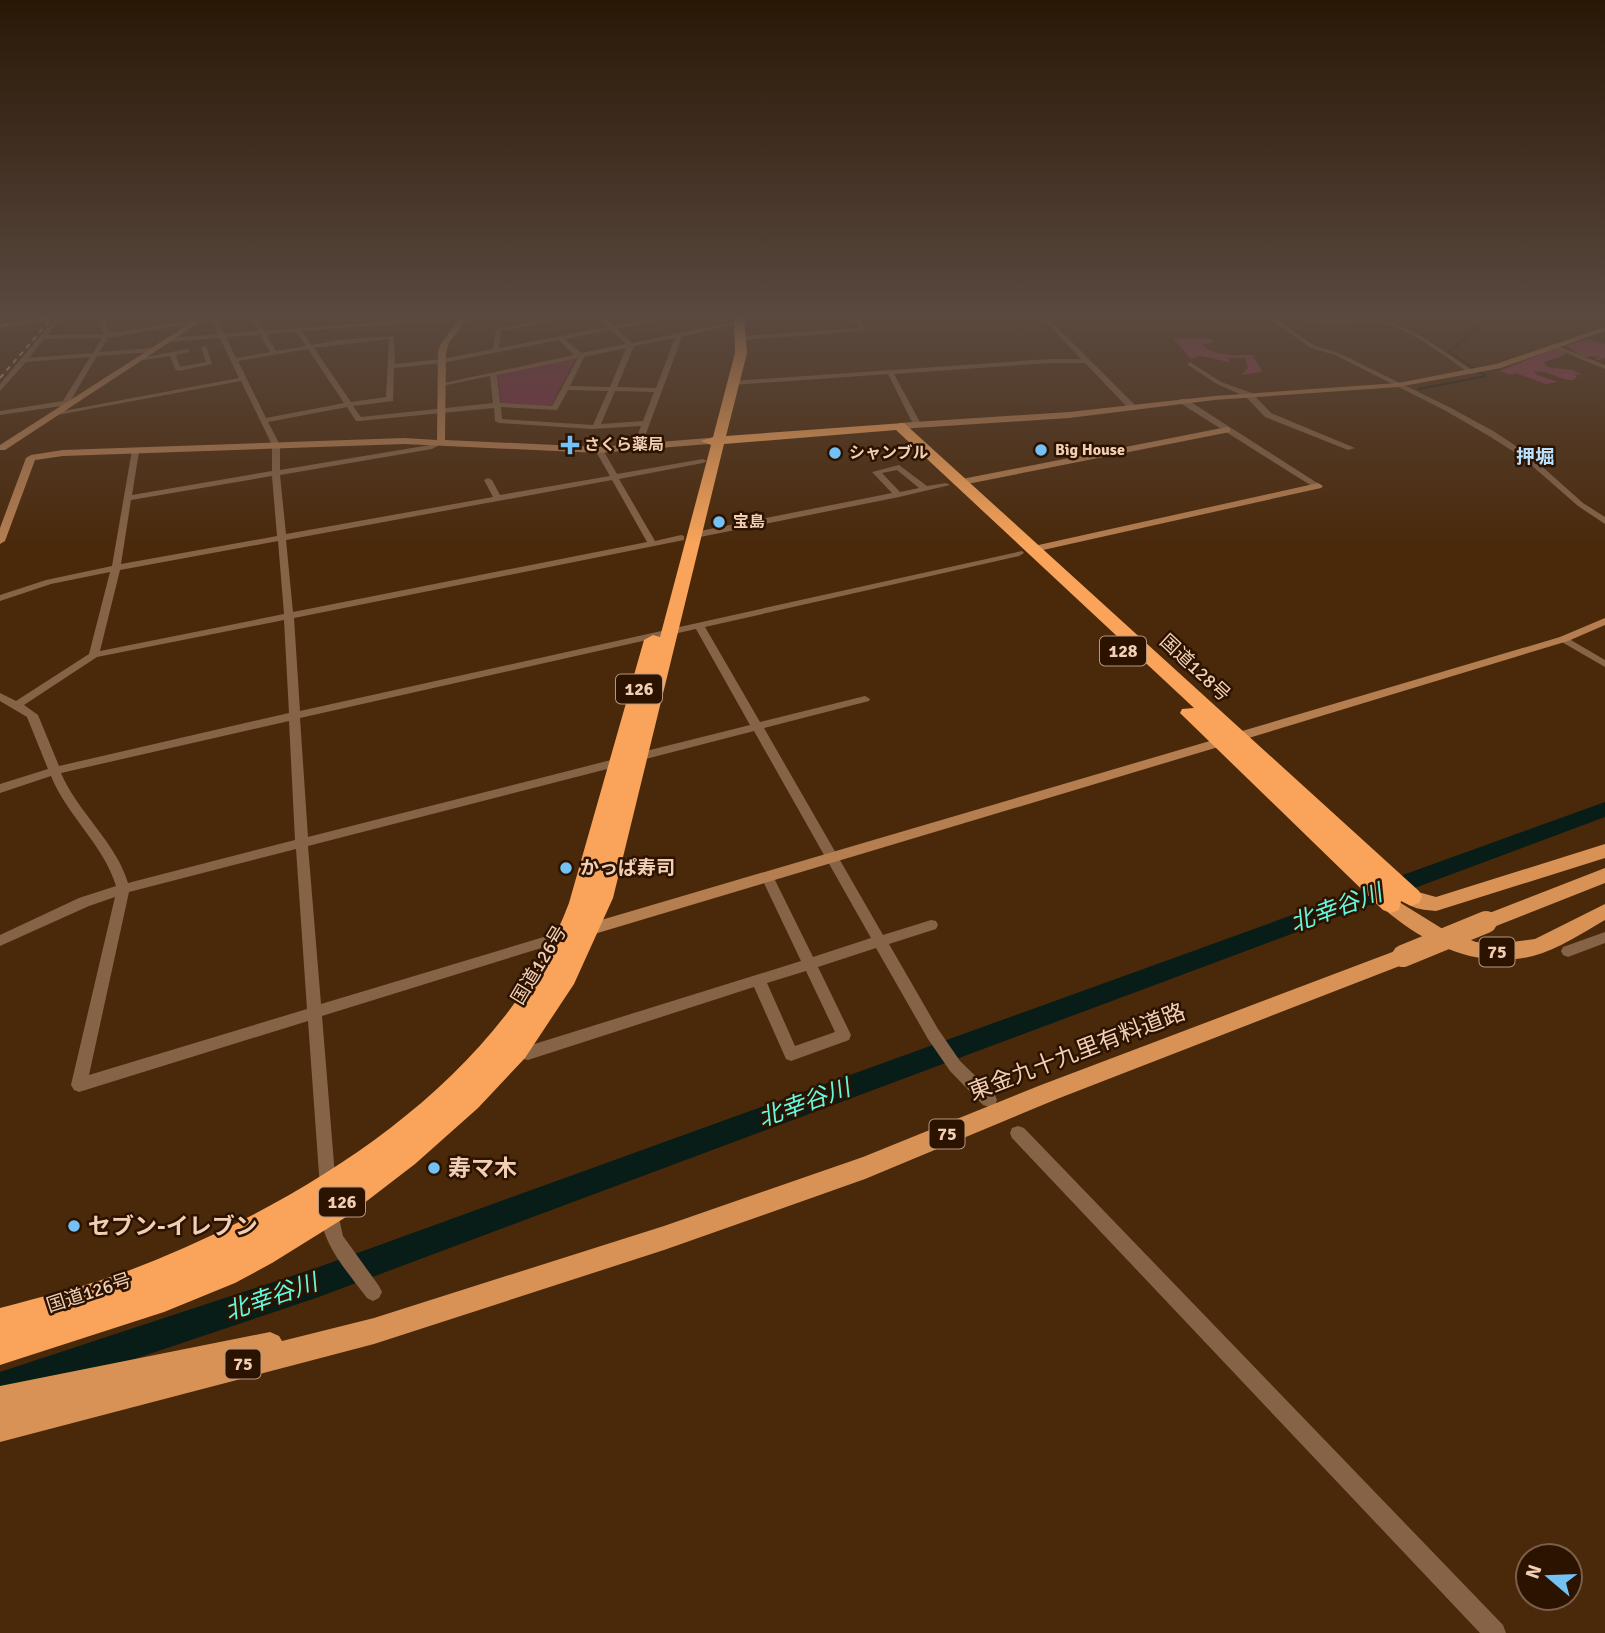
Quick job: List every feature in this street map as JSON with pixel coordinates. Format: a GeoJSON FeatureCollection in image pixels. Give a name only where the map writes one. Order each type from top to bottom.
{"type":"FeatureCollection","features":[{"type":"Feature","properties":{"kind":"highway","name":"国道126号"},"geometry":{"type":"LineString","coordinates":[[0,1349],[189,1287],[241,1262],[329,1199],[418,1144],[456,1111],[515,1051],[562,983],[579,932],[586,884],[619,762],[661,634],[723,393]]}},
{"type":"Feature","properties":{"kind":"highway","name":"国道126号"},"geometry":{"type":"LineString","coordinates":[[688,536],[703,461],[713,441],[729,393]]}},
{"type":"Feature","properties":{"kind":"highway"},"geometry":{"type":"LineString","coordinates":[[713,441],[900,425]]}},
{"type":"Feature","properties":{"kind":"highway","name":"国道128号"},"geometry":{"type":"LineString","coordinates":[[900,425],[954,484],[1401,901]]}},
{"type":"Feature","properties":{"kind":"highway","name":"国道126号"},"geometry":{"type":"LineString","coordinates":[[0,1324],[141,1282],[329,1199],[461,1082],[512,1024],[602,898],[638,757],[661,634]]}},
{"type":"Feature","properties":{"kind":"main road"},"geometry":{"type":"LineString","coordinates":[[1401,901],[1436,904],[1605,851]]}},
{"type":"Feature","properties":{"kind":"main road","name":"東金九十九里有料道路"},"geometry":{"type":"LineString","coordinates":[[0,1428],[374,1331],[592,1263],[865,1168],[1049,1091],[1403,956],[1605,875]]}},
{"type":"Feature","properties":{"kind":"main road","name":"75"},"geometry":{"type":"LineString","coordinates":[[1401,901],[1423,928],[1443,939],[1499,953],[1537,947],[1605,911]]}},
{"type":"Feature","properties":{"kind":"main road","name":"東金九十九里有料道路"},"geometry":{"type":"LineString","coordinates":[[0,1400],[204,1360],[485,1295]]}},
{"type":"Feature","properties":{"kind":"street"},"geometry":{"type":"LineString","coordinates":[[70,402],[75,393]]}},
{"type":"Feature","properties":{"kind":"street"},"geometry":{"type":"LineString","coordinates":[[1,448],[84,393]]}},
{"type":"Feature","properties":{"kind":"street"},"geometry":{"type":"LineString","coordinates":[[57,413],[165,393]]}},
{"type":"Feature","properties":{"kind":"street"},"geometry":{"type":"LineString","coordinates":[[251,393],[276,445],[296,716],[302,845],[329,1199],[335,1240],[373,1292]]}},
{"type":"Feature","properties":{"kind":"street"},"geometry":{"type":"LineString","coordinates":[[342,393],[359,419],[497,405],[554,408],[563,393]]}},
{"type":"Feature","properties":{"kind":"street"},"geometry":{"type":"LineString","coordinates":[[266,420],[390,399],[390,393]]}},
{"type":"Feature","properties":{"kind":"street"},"geometry":{"type":"LineString","coordinates":[[441,442],[442,393]]}},
{"type":"Feature","properties":{"kind":"street"},"geometry":{"type":"LineString","coordinates":[[496,393],[499,421],[596,427],[646,424]]}},
{"type":"Feature","properties":{"kind":"street"},"geometry":{"type":"LineString","coordinates":[[596,427],[610,393]]}},
{"type":"Feature","properties":{"kind":"street"},"geometry":{"type":"LineString","coordinates":[[636,447],[658,393]]}},
{"type":"Feature","properties":{"kind":"street"},"geometry":{"type":"LineString","coordinates":[[894,393],[900,425],[1133,408],[1276,393]]}},
{"type":"Feature","properties":{"kind":"street"},"geometry":{"type":"LineString","coordinates":[[1119,393],[1133,408]]}},
{"type":"Feature","properties":{"kind":"street"},"geometry":{"type":"LineString","coordinates":[[1245,393],[1268,415],[1351,448]]}},
{"type":"Feature","properties":{"kind":"street"},"geometry":{"type":"LineString","coordinates":[[1413,393],[1519,450],[1590,513],[1605,521]]}},
{"type":"Feature","properties":{"kind":"street"},"geometry":{"type":"LineString","coordinates":[[1183,401],[1318,486]]}},
{"type":"Feature","properties":{"kind":"street"},"geometry":{"type":"LineString","coordinates":[[0,414],[70,402]]}},
{"type":"Feature","properties":{"kind":"street"},"geometry":{"type":"LineString","coordinates":[[18,704],[94,655],[1227,430]]}},
{"type":"Feature","properties":{"kind":"street"},"geometry":{"type":"LineString","coordinates":[[1,448],[24,453],[63,453],[441,442],[599,450],[713,441]]}},
{"type":"Feature","properties":{"kind":"street"},"geometry":{"type":"LineString","coordinates":[[127,498],[432,447],[441,442]]}},
{"type":"Feature","properties":{"kind":"street"},"geometry":{"type":"LineString","coordinates":[[599,450],[652,543]]}},
{"type":"Feature","properties":{"kind":"street"},"geometry":{"type":"LineString","coordinates":[[94,655],[116,568],[135,452]]}},
{"type":"Feature","properties":{"kind":"street"},"geometry":{"type":"LineString","coordinates":[[0,541],[24,453]]}},
{"type":"Feature","properties":{"kind":"street"},"geometry":{"type":"LineString","coordinates":[[0,598],[50,582],[116,568],[703,461]]}},
{"type":"Feature","properties":{"kind":"street"},"geometry":{"type":"LineString","coordinates":[[899,495],[876,472],[899,467],[925,489]]}},
{"type":"Feature","properties":{"kind":"street"},"geometry":{"type":"LineString","coordinates":[[488,480],[498,499]]}},
{"type":"Feature","properties":{"kind":"street"},"geometry":{"type":"LineString","coordinates":[[0,789],[54,770],[1318,486]]}},
{"type":"Feature","properties":{"kind":"street"},"geometry":{"type":"LineString","coordinates":[[0,696],[18,704],[32,715],[62,789],[117,869],[122,889],[79,1084],[1564,639],[1605,621]]}},
{"type":"Feature","properties":{"kind":"street"},"geometry":{"type":"LineString","coordinates":[[699,625],[933,1034],[956,1066],[989,1100]]}},
{"type":"Feature","properties":{"kind":"street"},"geometry":{"type":"LineString","coordinates":[[1564,639],[1605,664]]}},
{"type":"Feature","properties":{"kind":"street"},"geometry":{"type":"LineString","coordinates":[[638,757],[866,699]]}},
{"type":"Feature","properties":{"kind":"street"},"geometry":{"type":"LineString","coordinates":[[0,941],[83,902],[122,889],[619,762]]}},
{"type":"Feature","properties":{"kind":"street"},"geometry":{"type":"LineString","coordinates":[[758,979],[791,1054],[844,1035],[767,877]]}},
{"type":"Feature","properties":{"kind":"street"},"geometry":{"type":"LineString","coordinates":[[515,1051],[528,1053],[931,925]]}},
{"type":"Feature","properties":{"kind":"street"},"geometry":{"type":"LineString","coordinates":[[1568,951],[1605,937]]}},
{"type":"Feature","properties":{"kind":"street"},"geometry":{"type":"LineString","coordinates":[[1018,1133],[1495,1633]]}},
{"type":"Feature","properties":{"kind":"shaded area"},"geometry":{"type":"Polygon","coordinates":[[[500,393],[558,393],[551,406],[501,404],[500,393]]]}},
{"type":"Feature","properties":{"kind":"waterway","name":"北幸谷川"},"geometry":{"type":"LineString","coordinates":[[0,1388],[316,1283],[1605,809]]}},
{"type":"Feature","properties":{"kind":"place","name":"さくら薬局"},"geometry":{"type":"Point","coordinates":[570,445]}},
{"type":"Feature","properties":{"kind":"place","name":"Big House"},"geometry":{"type":"Point","coordinates":[1041,450]}},
{"type":"Feature","properties":{"kind":"place","name":"シャンブル"},"geometry":{"type":"Point","coordinates":[835,453]}},
{"type":"Feature","properties":{"kind":"place","name":"宝島"},"geometry":{"type":"Point","coordinates":[719,522]}},
{"type":"Feature","properties":{"kind":"place","name":"かっぱ寿司"},"geometry":{"type":"Point","coordinates":[566,868]}},
{"type":"Feature","properties":{"kind":"place","name":"寿マ木"},"geometry":{"type":"Point","coordinates":[434,1168]}},
{"type":"Feature","properties":{"kind":"place","name":"セブン-イレブン"},"geometry":{"type":"Point","coordinates":[74,1226]}},
{"type":"Feature","properties":{"kind":"district","name":"押堀"},"geometry":{"type":"Point","coordinates":[1535,457]}}]}
